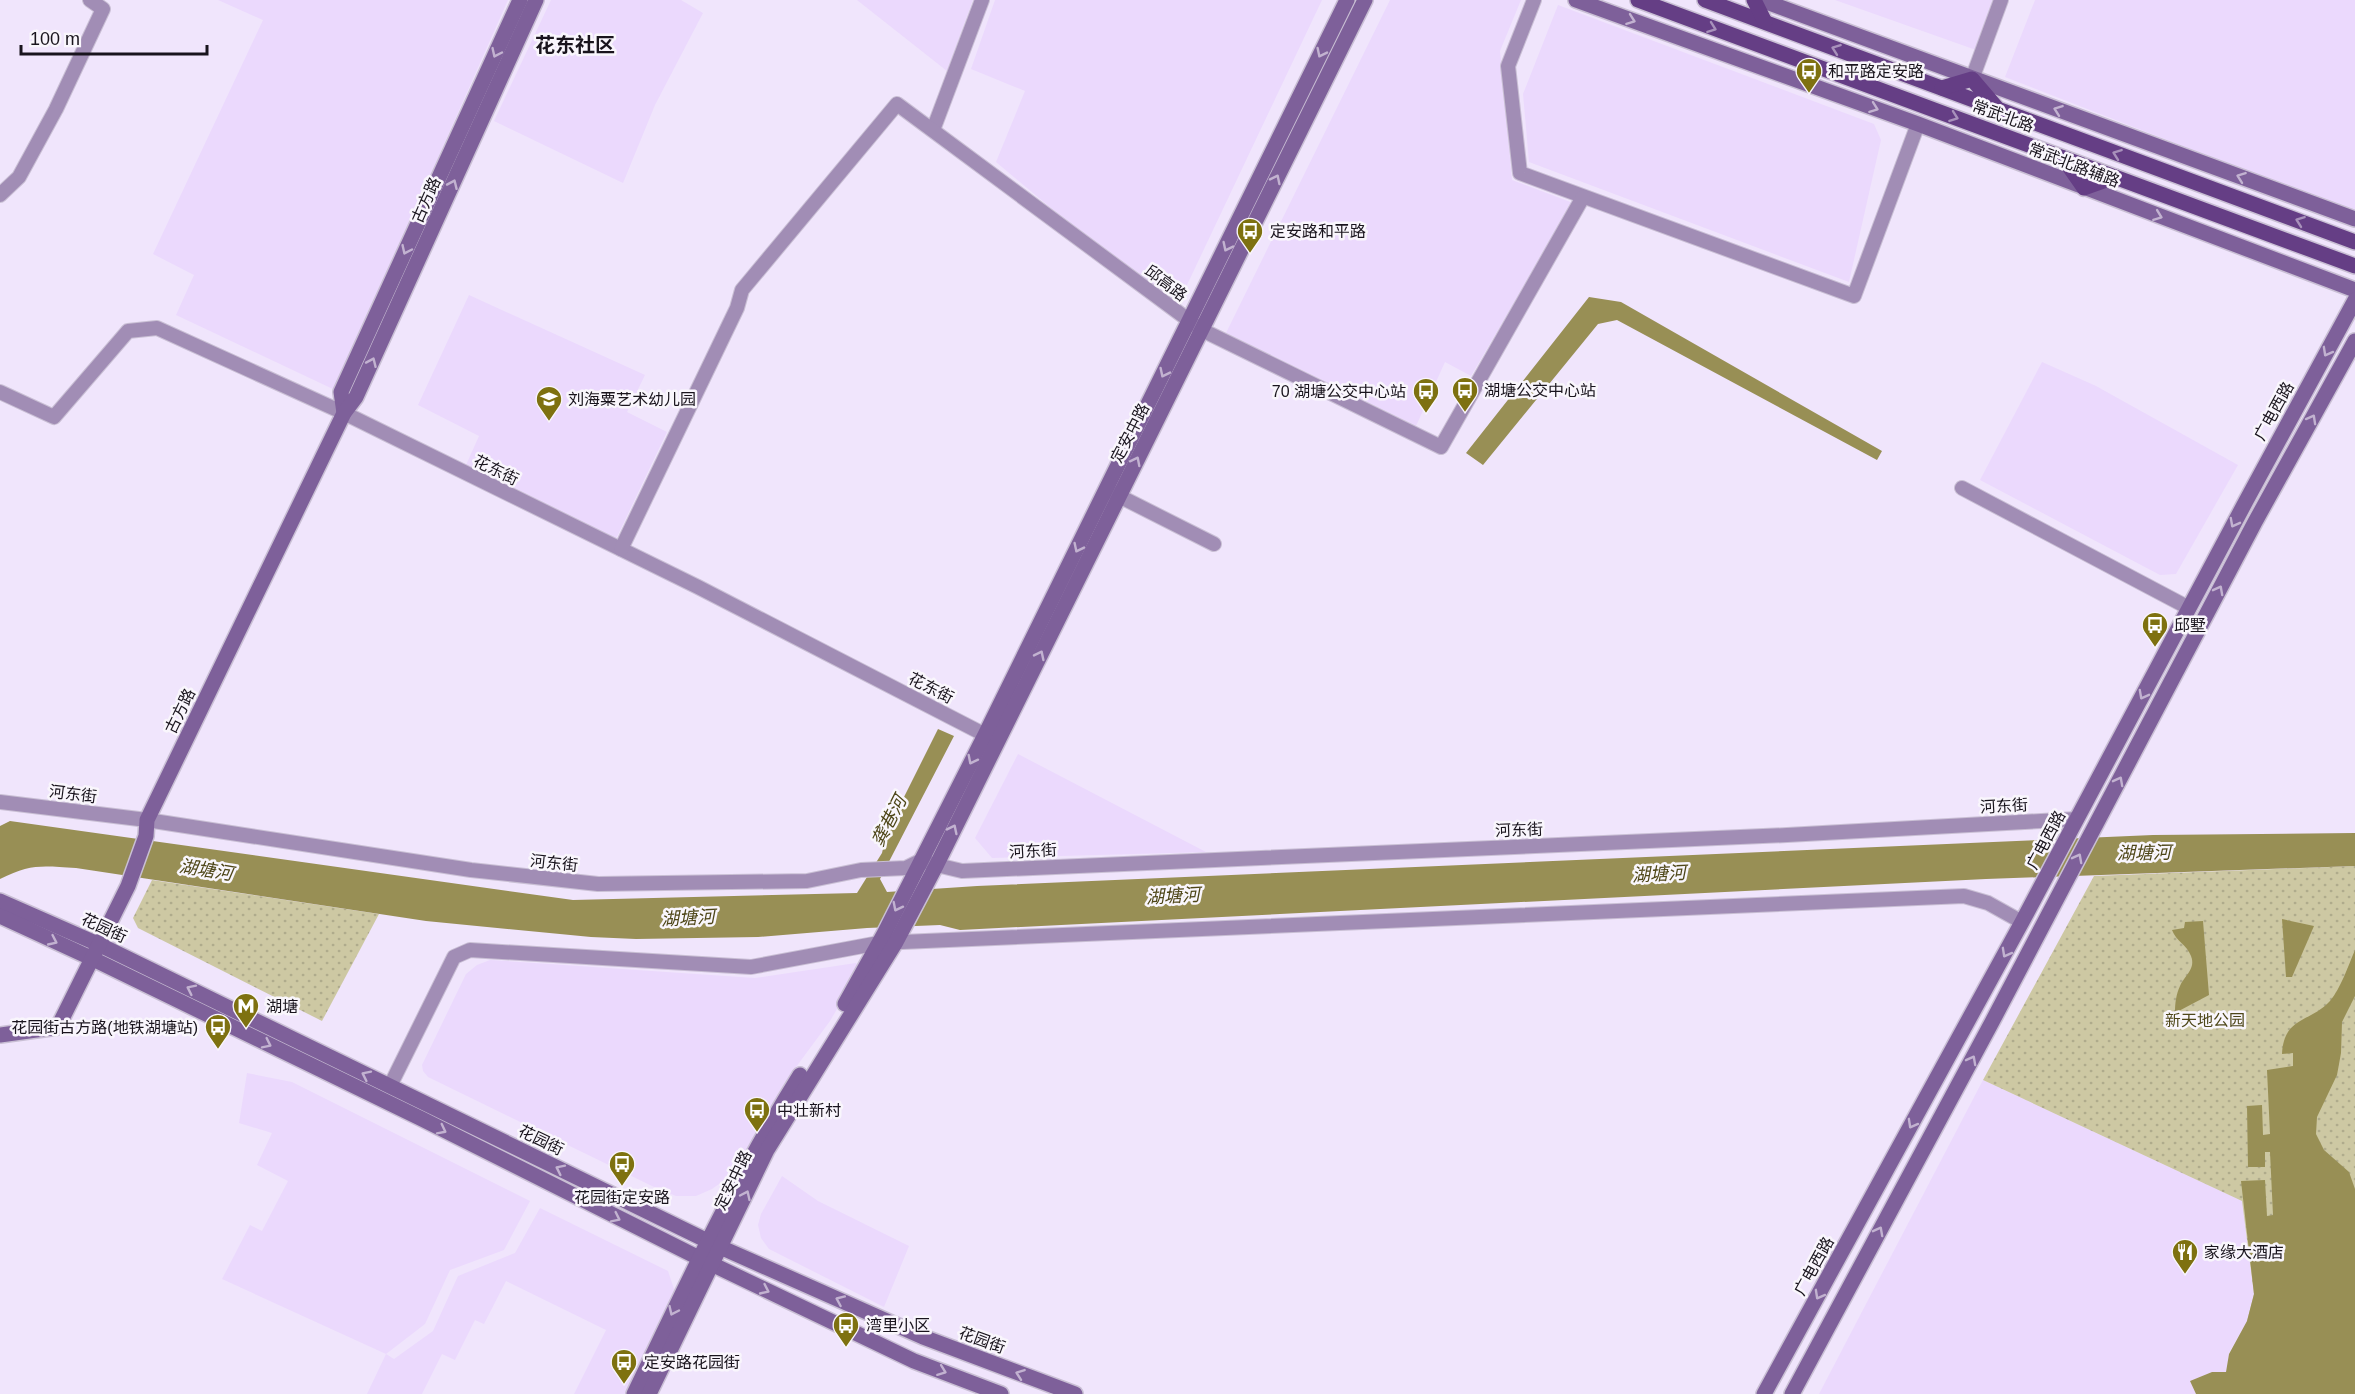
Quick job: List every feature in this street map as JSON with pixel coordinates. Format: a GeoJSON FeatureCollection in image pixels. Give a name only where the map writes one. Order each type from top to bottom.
{"type":"FeatureCollection","features":[{"type":"Feature","properties":{"kind":"main road","name":"古方路"},"geometry":{"type":"LineString","coordinates":[[344,412],[341,392],[520,0]]}},
{"type":"Feature","properties":{"kind":"main road","name":"古方路"},"geometry":{"type":"LineString","coordinates":[[0,1035],[58,1027],[128,886],[146,836],[147,820],[344,412],[356,397],[536,0]]}},
{"type":"Feature","properties":{"kind":"main road","name":"定安中路"},"geometry":{"type":"LineString","coordinates":[[1196,325],[1347,0]]}},
{"type":"Feature","properties":{"kind":"main road","name":"定安中路"},"geometry":{"type":"LineString","coordinates":[[649,1394],[713,1244],[890,937],[937,864],[991,738],[1196,325],[1365,0]]}},
{"type":"Feature","properties":{"kind":"main road","name":"常武北路辅路"},"geometry":{"type":"LineString","coordinates":[[1576,0],[1918,124],[2355,290]]}},
{"type":"Feature","properties":{"kind":"main road","name":"常武北路"},"geometry":{"type":"LineString","coordinates":[[1638,0],[2355,266]]}},
{"type":"Feature","properties":{"kind":"main road","name":"常武北路"},"geometry":{"type":"LineString","coordinates":[[1705,0],[2355,242]]}},
{"type":"Feature","properties":{"kind":"main road"},"geometry":{"type":"LineString","coordinates":[[1721,6],[1741,0]]}},
{"type":"Feature","properties":{"kind":"main road"},"geometry":{"type":"LineString","coordinates":[[1754,0],[1765,22]]}},
{"type":"Feature","properties":{"kind":"main road"},"geometry":{"type":"LineString","coordinates":[[1761,0],[2355,219]]}},
{"type":"Feature","properties":{"kind":"main road"},"geometry":{"type":"LineString","coordinates":[[1942,88],[1972,79]]}},
{"type":"Feature","properties":{"kind":"main road"},"geometry":{"type":"LineString","coordinates":[[1972,79],[1998,109]]}},
{"type":"Feature","properties":{"kind":"main road"},"geometry":{"type":"LineString","coordinates":[[2062,158],[2084,188],[2115,177]]}},
{"type":"Feature","properties":{"kind":"main road","name":"广电西路"},"geometry":{"type":"LineString","coordinates":[[1764,1394],[2044,883],[2355,300]]}},
{"type":"Feature","properties":{"kind":"main road"},"geometry":{"type":"LineString","coordinates":[[1792,1394],[2259,516],[2355,341]]}},
{"type":"Feature","properties":{"kind":"main road","name":"定安中路"},"geometry":{"type":"LineString","coordinates":[[890,937],[908,875],[920,861],[991,738]]}},
{"type":"Feature","properties":{"kind":"main road","name":"花园街"},"geometry":{"type":"LineString","coordinates":[[0,901],[705,1262],[914,1360],[1001,1394]]}},
{"type":"Feature","properties":{"kind":"main road","name":"花园街"},"geometry":{"type":"LineString","coordinates":[[0,916],[95,951],[390,1086],[713,1244],[922,1337],[1075,1394]]}},
{"type":"Feature","properties":{"kind":"main road","name":"定安中路"},"geometry":{"type":"LineString","coordinates":[[634,1394],[705,1262]]}},
{"type":"Feature","properties":{"kind":"street"},"geometry":{"type":"LineString","coordinates":[[0,195],[18,177],[56,109],[103,9],[90,0]]}},
{"type":"Feature","properties":{"kind":"street"},"geometry":{"type":"LineString","coordinates":[[933,130],[982,0]]}},
{"type":"Feature","properties":{"kind":"street"},"geometry":{"type":"LineString","coordinates":[[1534,0],[1508,66],[1520,173],[1854,296],[1918,124]]}},
{"type":"Feature","properties":{"kind":"street"},"geometry":{"type":"LineString","coordinates":[[1972,79],[2001,0]]}},
{"type":"Feature","properties":{"kind":"street","name":"邱高路"},"geometry":{"type":"LineString","coordinates":[[621,549],[737,309],[742,290],[897,104],[1196,325],[1441,447],[1583,197]]}},
{"type":"Feature","properties":{"kind":"street","name":"花东街"},"geometry":{"type":"LineString","coordinates":[[0,392],[54,417],[128,331],[156,328],[344,412],[621,549],[991,738]]}},
{"type":"Feature","properties":{"kind":"street"},"geometry":{"type":"LineString","coordinates":[[1962,488],[2189,608]]}},
{"type":"Feature","properties":{"kind":"street"},"geometry":{"type":"LineString","coordinates":[[1113,493],[1214,544]]}},
{"type":"Feature","properties":{"kind":"street","name":"河东街"},"geometry":{"type":"LineString","coordinates":[[0,802],[147,820],[471,870],[598,884],[807,881],[861,870],[908,875]]}},
{"type":"Feature","properties":{"kind":"street","name":"河东街"},"geometry":{"type":"LineString","coordinates":[[920,861],[962,871],[1776,836],[2077,819]]}},
{"type":"Feature","properties":{"kind":"street"},"geometry":{"type":"LineString","coordinates":[[390,1086],[454,957],[470,950],[751,967],[890,937],[1964,896],[1988,903],[2022,922]]}},
{"type":"Feature","properties":{"kind":"shaded area"},"geometry":{"type":"Polygon","coordinates":[[[218,0],[508,0],[335,390],[176,315],[194,275],[153,254],[263,20],[218,0]]]}},
{"type":"Feature","properties":{"kind":"shaded area"},"geometry":{"type":"Polygon","coordinates":[[[551,0],[681,0],[703,13],[655,105],[623,183],[494,121],[551,0]]]}},
{"type":"Feature","properties":{"kind":"shaded area"},"geometry":{"type":"Polygon","coordinates":[[[857,0],[973,0],[947,71],[857,0]]]}},
{"type":"Feature","properties":{"kind":"shaded area"},"geometry":{"type":"Polygon","coordinates":[[[995,0],[1322,0],[1178,304],[1083,235],[996,162],[1025,91],[971,69],[995,0]]]}},
{"type":"Feature","properties":{"kind":"shaded area"},"geometry":{"type":"Polygon","coordinates":[[[1390,0],[1521,0],[1500,51],[1512,180],[1573,203],[1471,376],[1445,362],[1416,426],[1226,333],[1390,0]]]}},
{"type":"Feature","properties":{"kind":"shaded area"},"geometry":{"type":"Polygon","coordinates":[[[1835,0],[1994,0],[1976,50],[1835,0]]]}},
{"type":"Feature","properties":{"kind":"shaded area"},"geometry":{"type":"Polygon","coordinates":[[[2035,0],[2355,0],[2355,213],[2005,77],[2035,0]]]}},
{"type":"Feature","properties":{"kind":"shaded area"},"geometry":{"type":"Polygon","coordinates":[[[1558,5],[1874,124],[1881,140],[1849,282],[1529,162],[1523,94],[1558,5]]]}},
{"type":"Feature","properties":{"kind":"shaded area","name":"刘海粟艺术幼儿园"},"geometry":{"type":"Polygon","coordinates":[[[469,295],[645,375],[627,412],[667,432],[616,539],[466,465],[479,436],[418,405],[469,295]]]}},
{"type":"Feature","properties":{"kind":"shaded area"},"geometry":{"type":"Polygon","coordinates":[[[2042,362],[2096,386],[2238,465],[2176,574],[2160,575],[1980,480],[2042,362]]]}},
{"type":"Feature","properties":{"kind":"shaded area"},"geometry":{"type":"Polygon","coordinates":[[[1018,754],[1206,852],[992,858],[975,838],[1018,754]]]}},
{"type":"Feature","properties":{"kind":"shaded area"},"geometry":{"type":"Polygon","coordinates":[[[490,960],[755,978],[856,963],[860,970],[830,1021],[785,1082],[736,1172],[712,1189],[696,1196],[676,1196],[428,1077],[423,1071],[422,1065],[466,974],[477,965],[490,960]]]}},
{"type":"Feature","properties":{"kind":"shaded area"},"geometry":{"type":"Polygon","coordinates":[[[247,1073],[292,1082],[530,1201],[504,1250],[450,1270],[425,1324],[386,1354],[222,1279],[250,1225],[262,1231],[288,1181],[257,1165],[272,1133],[239,1123],[247,1073]]]}},
{"type":"Feature","properties":{"kind":"shaded area"},"geometry":{"type":"Polygon","coordinates":[[[1983,1080],[2242,1201],[2254,1294],[2247,1321],[2229,1353],[2226,1373],[2212,1372],[2190,1381],[2196,1394],[1819,1394],[1983,1080]]]}},
{"type":"Feature","properties":{"kind":"shaded area"},"geometry":{"type":"Polygon","coordinates":[[[782,1176],[818,1201],[909,1246],[884,1307],[769,1249],[761,1238],[758,1225],[761,1214],[782,1176]]]}},
{"type":"Feature","properties":{"kind":"shaded area"},"geometry":{"type":"Polygon","coordinates":[[[540,1208],[668,1271],[675,1292],[626,1394],[574,1394],[606,1330],[506,1281],[484,1324],[475,1320],[455,1360],[442,1354],[422,1394],[367,1394],[386,1354],[394,1359],[433,1331],[458,1276],[515,1253],[540,1208]]]}},
{"type":"Feature","properties":{"kind":"green space","name":"新天地公园"},"geometry":{"type":"Polygon","coordinates":[[[2355,866],[2355,1394],[2247,1321],[2254,1294],[2242,1201],[1983,1080],[2094,876],[2355,866]]]}},
{"type":"Feature","properties":{"kind":"green space"},"geometry":{"type":"Polygon","coordinates":[[[152,880],[379,914],[322,1021],[138,928],[133,918],[152,880]]]}},
{"type":"Feature","properties":{"kind":"water"},"geometry":{"type":"Polygon","coordinates":[[[1589,297],[1621,302],[1882,451],[1877,460],[1617,320],[1598,324],[1483,465],[1466,453],[1589,297]]]}},
{"type":"Feature","properties":{"kind":"water","name":"湖塘河"},"geometry":{"type":"Polygon","coordinates":[[[938,729],[954,736],[880,879],[887,892],[977,886],[2153,835],[2355,833],[2355,866],[1986,879],[960,930],[940,925],[867,928],[758,937],[636,939],[591,937],[426,921],[76,868],[29,868],[0,879],[0,826],[10,821],[573,900],[857,893],[882,853],[887,831],[938,729]]]}},
{"type":"Feature","properties":{"kind":"water"},"geometry":{"type":"Polygon","coordinates":[[[2282,919],[2314,926],[2292,977],[2286,977],[2282,919]]]}},
{"type":"Feature","properties":{"kind":"water"},"geometry":{"type":"Polygon","coordinates":[[[2203,921],[2209,995],[2175,1013],[2178,993],[2191,968],[2192,961],[2189,952],[2172,930],[2184,928],[2185,922],[2203,921]]]}},
{"type":"Feature","properties":{"kind":"water"},"geometry":{"type":"Polygon","coordinates":[[[2355,950],[2355,996],[2342,1022],[2341,1053],[2337,1075],[2317,1117],[2316,1134],[2324,1150],[2349,1172],[2355,1189],[2355,1394],[2196,1394],[2190,1381],[2212,1372],[2226,1372],[2229,1354],[2247,1321],[2254,1294],[2241,1181],[2265,1180],[2267,1216],[2273,1215],[2270,1152],[2265,1152],[2265,1167],[2248,1167],[2247,1106],[2262,1105],[2263,1135],[2270,1134],[2267,1070],[2293,1066],[2293,1053],[2282,1054],[2288,1033],[2299,1021],[2330,1001],[2341,983],[2355,950]]]}},
{"type":"Feature","properties":{"kind":"place","name":"和平路定安路"},"geometry":{"type":"Point","coordinates":[1809,94]}},
{"type":"Feature","properties":{"kind":"place","name":"定安路和平路"},"geometry":{"type":"Point","coordinates":[1250,254]}},
{"type":"Feature","properties":{"kind":"place","name":"湖塘公交中心站"},"geometry":{"type":"Point","coordinates":[1465,413]}},
{"type":"Feature","properties":{"kind":"place","name":"70 湖塘公交中心站"},"geometry":{"type":"Point","coordinates":[1426,414]}},
{"type":"Feature","properties":{"kind":"place","name":"刘海粟艺术幼儿园"},"geometry":{"type":"Point","coordinates":[549,422]}},
{"type":"Feature","properties":{"kind":"place","name":"邱墅"},"geometry":{"type":"Point","coordinates":[2155,648]}},
{"type":"Feature","properties":{"kind":"place","name":"湖塘"},"geometry":{"type":"Point","coordinates":[246,1029]}},
{"type":"Feature","properties":{"kind":"place","name":"花园街古方路(地铁湖塘站)"},"geometry":{"type":"Point","coordinates":[218,1050]}},
{"type":"Feature","properties":{"kind":"place","name":"中壮新村"},"geometry":{"type":"Point","coordinates":[757,1133]}},
{"type":"Feature","properties":{"kind":"place","name":"花园街定安路"},"geometry":{"type":"Point","coordinates":[622,1187]}},
{"type":"Feature","properties":{"kind":"place","name":"家缘大酒店"},"geometry":{"type":"Point","coordinates":[2185,1275]}},
{"type":"Feature","properties":{"kind":"place","name":"湾里小区"},"geometry":{"type":"Point","coordinates":[846,1348]}},
{"type":"Feature","properties":{"kind":"place","name":"定安路花园街"},"geometry":{"type":"Point","coordinates":[624,1385]}},
{"type":"Feature","properties":{"kind":"district","name":"花东社区"},"geometry":{"type":"Point","coordinates":[575,45]}},
{"type":"Feature","properties":{"kind":"water label","name":"龚巷河"},"geometry":{"type":"Point","coordinates":[889,821]}}]}
